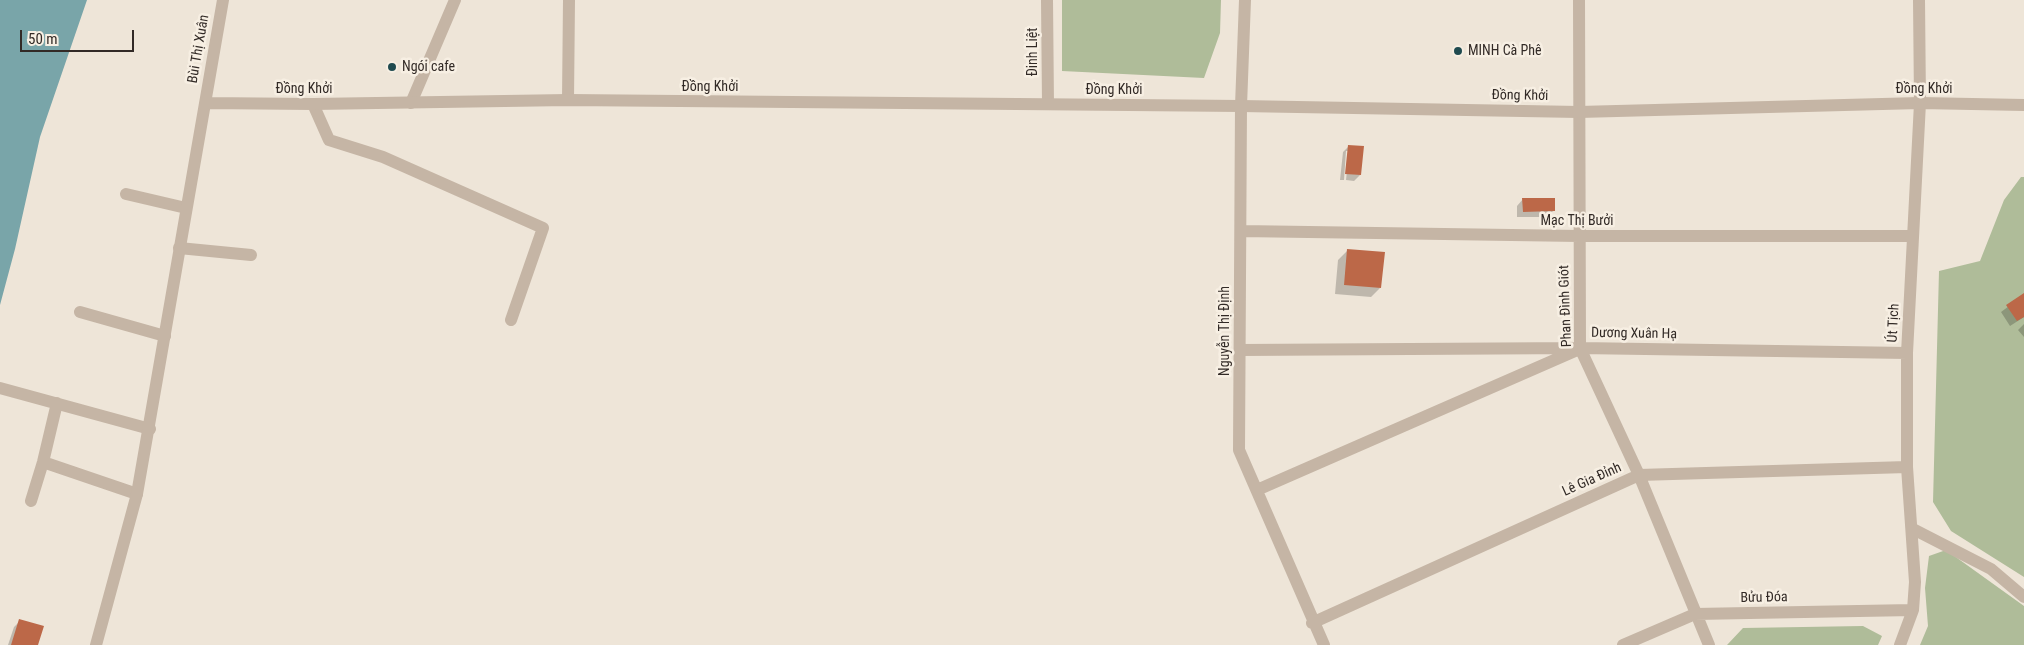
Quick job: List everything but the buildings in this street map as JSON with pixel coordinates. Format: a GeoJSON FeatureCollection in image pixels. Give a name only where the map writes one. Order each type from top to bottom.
{"type":"FeatureCollection","features":[{"type":"Feature","properties":{"kind":"street","name":"Bùi Thị Xuân"},"geometry":{"type":"LineString","coordinates":[[96,645],[137,494],[150,429],[179,248],[223,0]]}},
{"type":"Feature","properties":{"kind":"street"},"geometry":{"type":"LineString","coordinates":[[411,103],[455,0]]}},
{"type":"Feature","properties":{"kind":"street"},"geometry":{"type":"LineString","coordinates":[[568,100],[569,0]]}},
{"type":"Feature","properties":{"kind":"street","name":"Đinh Liệt"},"geometry":{"type":"LineString","coordinates":[[1048,0],[1048,104]]}},
{"type":"Feature","properties":{"kind":"street","name":"Nguyễn Thị Định"},"geometry":{"type":"LineString","coordinates":[[1244,0],[1241,106],[1239,450],[1312,623],[1324,645]]}},
{"type":"Feature","properties":{"kind":"street","name":"Phan Đình Giót"},"geometry":{"type":"LineString","coordinates":[[1578,0],[1580,348],[1639,475],[1709,645]]}},
{"type":"Feature","properties":{"kind":"street","name":"Út Tịch"},"geometry":{"type":"LineString","coordinates":[[1900,645],[1912,610],[1914,582],[1907,467],[1907,353],[1920,103],[1919,0]]}},
{"type":"Feature","properties":{"kind":"street","name":"Đồng Khởi"},"geometry":{"type":"LineString","coordinates":[[205,103],[313,104],[568,100],[1241,106],[1579,112],[1920,103],[2024,105]]}},
{"type":"Feature","properties":{"kind":"street"},"geometry":{"type":"LineString","coordinates":[[313,104],[329,140],[383,157],[543,228],[511,320]]}},
{"type":"Feature","properties":{"kind":"street"},"geometry":{"type":"LineString","coordinates":[[126,194],[186,208]]}},
{"type":"Feature","properties":{"kind":"street","name":"Mạc Thị Bưởi"},"geometry":{"type":"LineString","coordinates":[[1241,231],[1580,236],[1913,236]]}},
{"type":"Feature","properties":{"kind":"street"},"geometry":{"type":"LineString","coordinates":[[179,248],[251,255]]}},
{"type":"Feature","properties":{"kind":"street"},"geometry":{"type":"LineString","coordinates":[[80,312],[165,336]]}},
{"type":"Feature","properties":{"kind":"street"},"geometry":{"type":"LineString","coordinates":[[1257,490],[1580,348]]}},
{"type":"Feature","properties":{"kind":"street","name":"Dương Xuân Hạ"},"geometry":{"type":"LineString","coordinates":[[1240,350],[1580,348],[1907,353]]}},
{"type":"Feature","properties":{"kind":"street"},"geometry":{"type":"LineString","coordinates":[[0,388],[150,429]]}},
{"type":"Feature","properties":{"kind":"street"},"geometry":{"type":"LineString","coordinates":[[31,501],[43,462],[57,403]]}},
{"type":"Feature","properties":{"kind":"street"},"geometry":{"type":"LineString","coordinates":[[43,462],[137,494]]}},
{"type":"Feature","properties":{"kind":"street","name":"Lê Gia Đỉnh"},"geometry":{"type":"LineString","coordinates":[[1312,623],[1639,475],[1907,467]]}},
{"type":"Feature","properties":{"kind":"street"},"geometry":{"type":"LineString","coordinates":[[1912,530],[1991,569],[2024,597]]}},
{"type":"Feature","properties":{"kind":"street","name":"Bửu Đóa"},"geometry":{"type":"LineString","coordinates":[[1623,645],[1695,614],[1912,610]]}},
{"type":"Feature","properties":{"kind":"green space"},"geometry":{"type":"Polygon","coordinates":[[[1062,0],[1221,0],[1220,33],[1204,78],[1062,71],[1062,0]]]}},
{"type":"Feature","properties":{"kind":"green space"},"geometry":{"type":"Polygon","coordinates":[[[2021,177],[2024,177],[2024,577],[1951,531],[1933,502],[1939,271],[1980,261],[2004,200],[2021,177]]]}},
{"type":"Feature","properties":{"kind":"green space"},"geometry":{"type":"Polygon","coordinates":[[[1946,550],[2024,606],[2024,645],[1920,645],[1928,626],[1925,588],[1929,556],[1946,550]]]}},
{"type":"Feature","properties":{"kind":"green space"},"geometry":{"type":"Polygon","coordinates":[[[1863,626],[1882,636],[1878,645],[1727,645],[1743,628],[1863,626]]]}},
{"type":"Feature","properties":{"kind":"water"},"geometry":{"type":"Polygon","coordinates":[[[0,0],[87,0],[40,137],[15,249],[0,305],[0,0]]]}},
{"type":"Feature","properties":{"kind":"place","name":"MINH Cà Phê"},"geometry":{"type":"Point","coordinates":[1458,51]}},
{"type":"Feature","properties":{"kind":"place","name":"Ngói cafe"},"geometry":{"type":"Point","coordinates":[392,67]}}]}
